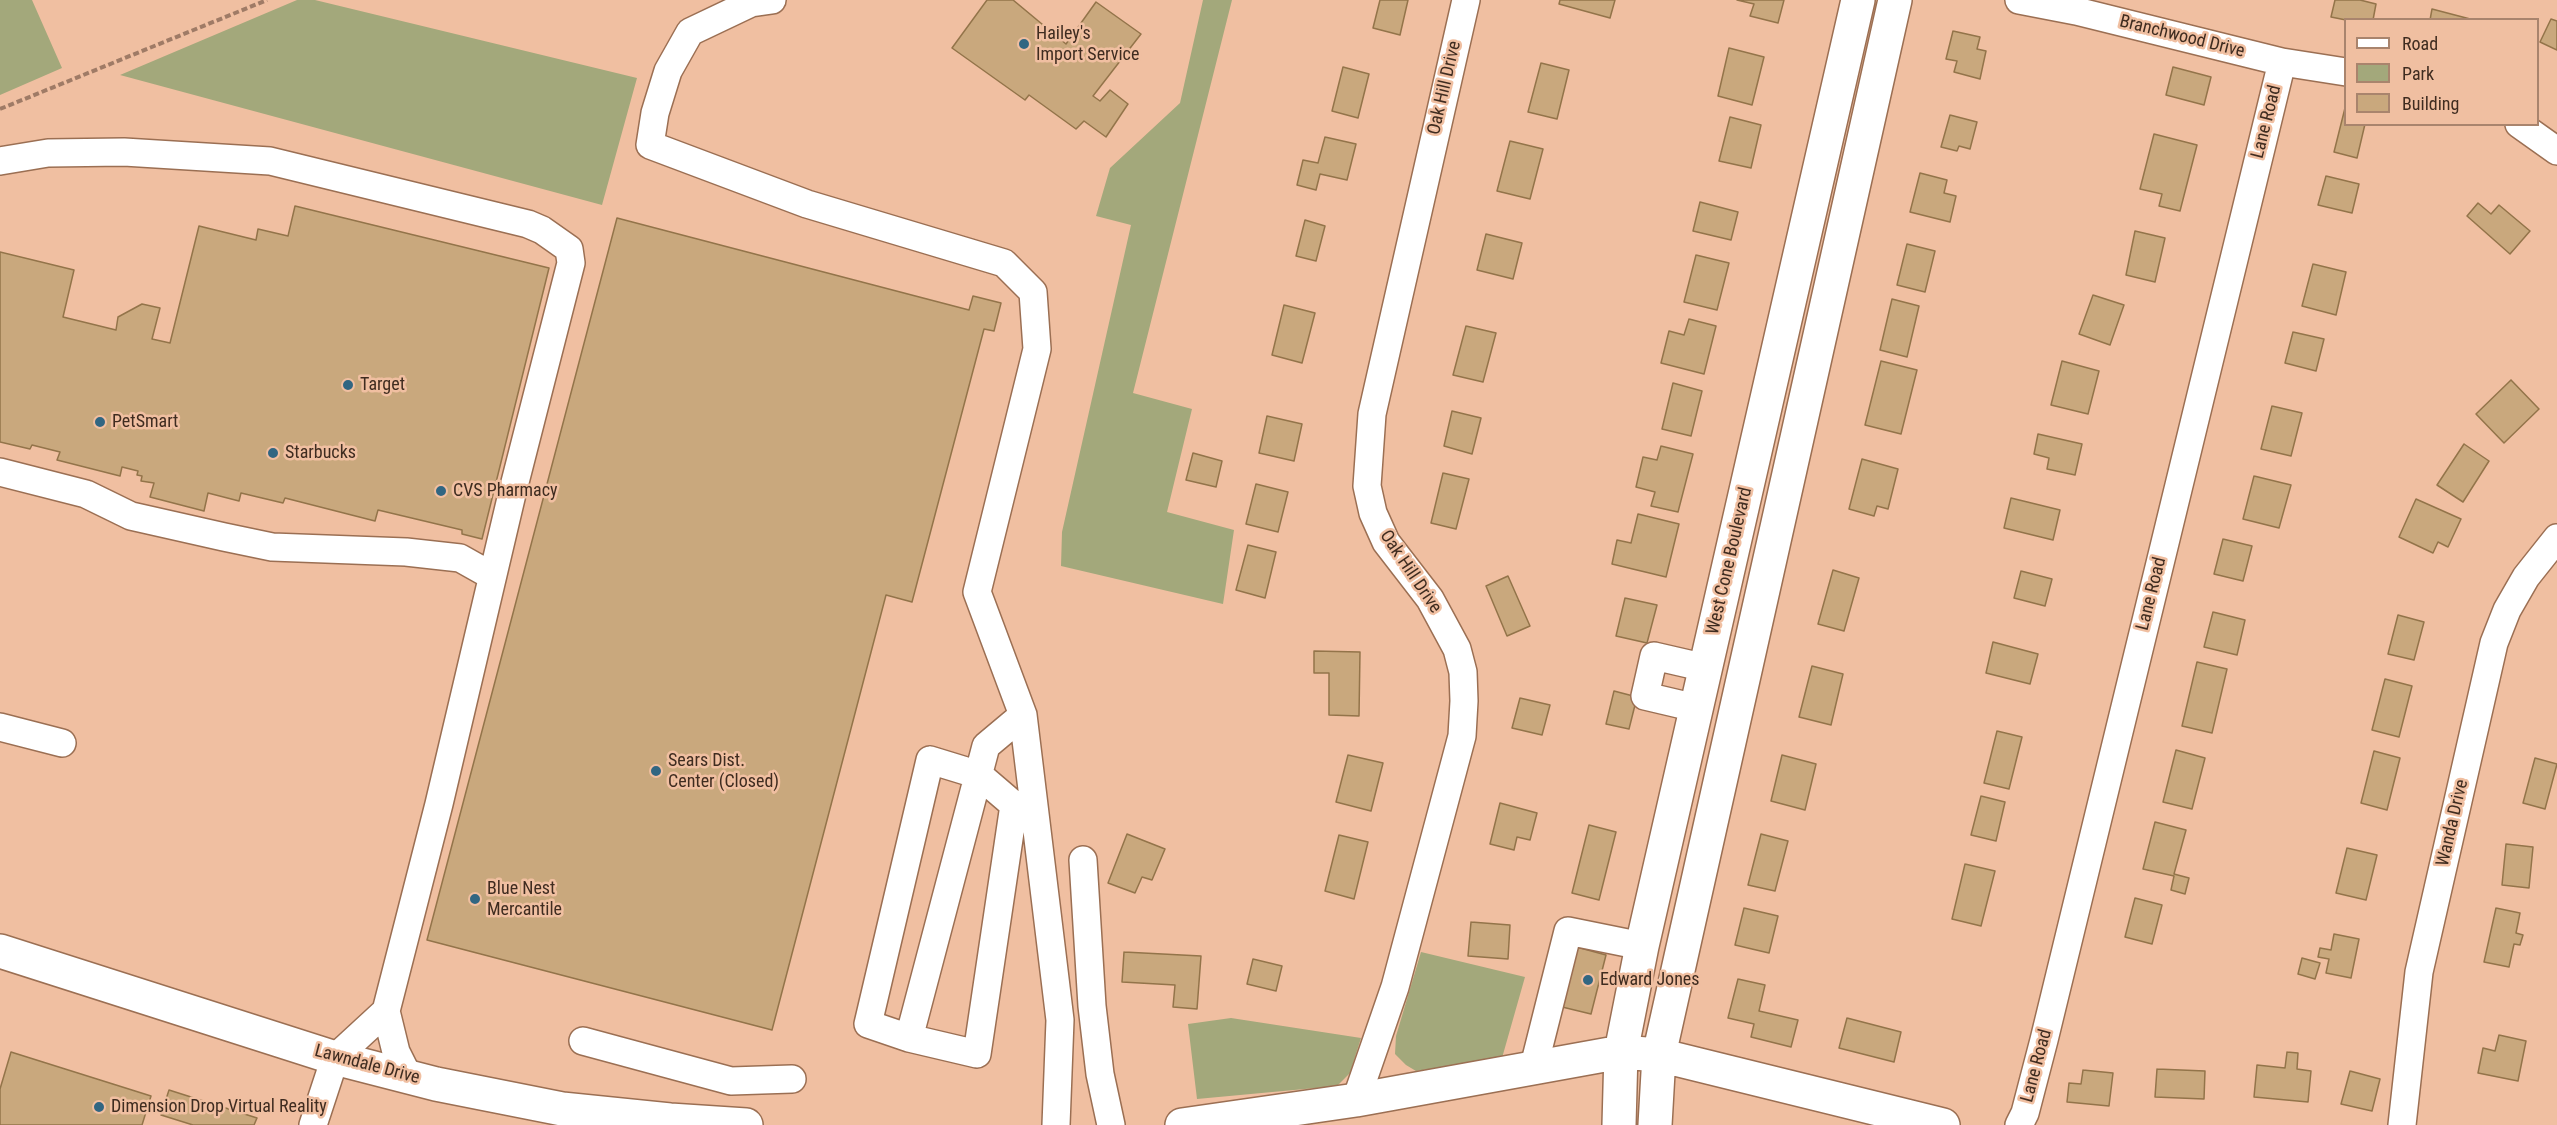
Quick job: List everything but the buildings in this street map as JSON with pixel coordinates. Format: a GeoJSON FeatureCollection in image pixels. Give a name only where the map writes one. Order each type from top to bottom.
{"type":"FeatureCollection","features":[{"type":"Feature","properties":{"kind":"main road","name":"West Cone Boulevard"},"geometry":{"type":"LineString","coordinates":[[1619,1110],[1621,1052],[1642,946],[1858,0]]}},
{"type":"Feature","properties":{"kind":"main road","name":"West Cone Boulevard"},"geometry":{"type":"LineString","coordinates":[[1655,1123],[1659,1055],[1895,0]]}},
{"type":"Feature","properties":{"kind":"main road","name":"Lawndale Drive"},"geometry":{"type":"LineString","coordinates":[[0,951],[335,1058],[408,1076],[562,1109],[670,1123],[739,1125]]}},
{"type":"Feature","properties":{"kind":"main road"},"geometry":{"type":"LineString","coordinates":[[1182,1125],[1356,1100],[1621,1052],[1659,1055],[1943,1125]]}},
{"type":"Feature","properties":{"kind":"street"},"geometry":{"type":"LineString","coordinates":[[772,0],[739,4],[690,32],[668,71],[655,113],[650,145],[807,204],[1004,263],[1033,292],[1037,349],[977,592],[1023,715],[1060,1020],[1056,1125]]}},
{"type":"Feature","properties":{"kind":"street","name":"Oak Hill Drive"},"geometry":{"type":"LineString","coordinates":[[1356,1100],[1395,987],[1462,736],[1463,682],[1457,650],[1430,599],[1386,542],[1373,513],[1367,486],[1372,414],[1466,0]]}},
{"type":"Feature","properties":{"kind":"street","name":"Branchwood Drive"},"geometry":{"type":"LineString","coordinates":[[2019,0],[2076,11],[2282,62],[2344,72]]}},
{"type":"Feature","properties":{"kind":"street","name":"Lane Road"},"geometry":{"type":"LineString","coordinates":[[2019,1125],[2044,1040],[2282,62]]}},
{"type":"Feature","properties":{"kind":"street"},"geometry":{"type":"LineString","coordinates":[[2522,126],[2557,151]]}},
{"type":"Feature","properties":{"kind":"street"},"geometry":{"type":"LineString","coordinates":[[0,162],[48,153],[124,152],[270,161],[528,224],[542,230],[568,249],[571,263],[386,1011],[396,1052],[408,1076]]}},
{"type":"Feature","properties":{"kind":"street"},"geometry":{"type":"LineString","coordinates":[[0,472],[86,494],[131,516],[224,537],[272,547],[406,552],[460,558],[492,576]]}},
{"type":"Feature","properties":{"kind":"street","name":"Wanda Drive"},"geometry":{"type":"LineString","coordinates":[[2402,1125],[2419,972],[2494,643],[2506,610],[2526,577],[2557,538]]}},
{"type":"Feature","properties":{"kind":"street"},"geometry":{"type":"LineString","coordinates":[[1696,708],[1645,696],[1654,656],[1706,668]]}},
{"type":"Feature","properties":{"kind":"street"},"geometry":{"type":"LineString","coordinates":[[909,1038],[986,747],[1023,715]]}},
{"type":"Feature","properties":{"kind":"street"},"geometry":{"type":"LineString","coordinates":[[0,727],[62,743]]}},
{"type":"Feature","properties":{"kind":"street"},"geometry":{"type":"LineString","coordinates":[[930,760],[979,775],[1014,805],[977,1054],[909,1038],[868,1024],[930,760]]}},
{"type":"Feature","properties":{"kind":"street"},"geometry":{"type":"LineString","coordinates":[[1083,860],[1092,1006],[1100,1074],[1111,1125]]}},
{"type":"Feature","properties":{"kind":"street"},"geometry":{"type":"LineString","coordinates":[[1534,1066],[1568,931],[1642,946]]}},
{"type":"Feature","properties":{"kind":"street"},"geometry":{"type":"LineString","coordinates":[[313,1125],[335,1058],[386,1011]]}},
{"type":"Feature","properties":{"kind":"street"},"geometry":{"type":"LineString","coordinates":[[583,1041],[732,1081],[792,1079]]}},
{"type":"Feature","properties":{"kind":"street"},"geometry":{"type":"LineString","coordinates":[[732,1081],[739,1125]]}},
{"type":"Feature","properties":{"kind":"path"},"geometry":{"type":"LineString","coordinates":[[0,109],[267,0]]}},
{"type":"Feature","properties":{"kind":"green space"},"geometry":{"type":"Polygon","coordinates":[[[0,0],[32,0],[62,68],[0,95],[0,0]]]}},
{"type":"Feature","properties":{"kind":"green space"},"geometry":{"type":"Polygon","coordinates":[[[297,0],[315,0],[637,78],[602,205],[120,75],[297,0]]]}},
{"type":"Feature","properties":{"kind":"green space"},"geometry":{"type":"Polygon","coordinates":[[[1203,0],[1232,0],[1133,393],[1192,409],[1167,512],[1234,530],[1223,604],[1061,566],[1062,532],[1131,225],[1096,216],[1110,168],[1180,103],[1203,0]]]}},
{"type":"Feature","properties":{"kind":"green space"},"geometry":{"type":"Polygon","coordinates":[[[1421,952],[1525,977],[1502,1058],[1416,1071],[1395,1054],[1396,1036],[1421,952]]]}},
{"type":"Feature","properties":{"kind":"green space"},"geometry":{"type":"Polygon","coordinates":[[[1231,1018],[1361,1038],[1350,1073],[1337,1086],[1197,1099],[1188,1024],[1231,1018]]]}},
{"type":"Feature","properties":{"kind":"place","name":"Hailey's Import Service"},"geometry":{"type":"Point","coordinates":[1024,44]}},
{"type":"Feature","properties":{"kind":"place","name":"Target"},"geometry":{"type":"Point","coordinates":[348,385]}},
{"type":"Feature","properties":{"kind":"place","name":"PetSmart"},"geometry":{"type":"Point","coordinates":[100,422]}},
{"type":"Feature","properties":{"kind":"place","name":"Starbucks"},"geometry":{"type":"Point","coordinates":[273,453]}},
{"type":"Feature","properties":{"kind":"place","name":"CVS Pharmacy"},"geometry":{"type":"Point","coordinates":[441,491]}},
{"type":"Feature","properties":{"kind":"place","name":"Sears Dist. Center (Closed)"},"geometry":{"type":"Point","coordinates":[656,771]}},
{"type":"Feature","properties":{"kind":"place","name":"Blue Nest Mercantile"},"geometry":{"type":"Point","coordinates":[475,899]}},
{"type":"Feature","properties":{"kind":"place","name":"Edward Jones"},"geometry":{"type":"Point","coordinates":[1588,980]}},
{"type":"Feature","properties":{"kind":"place","name":"Dimension Drop Virtual Reality"},"geometry":{"type":"Point","coordinates":[99,1107]}}]}
